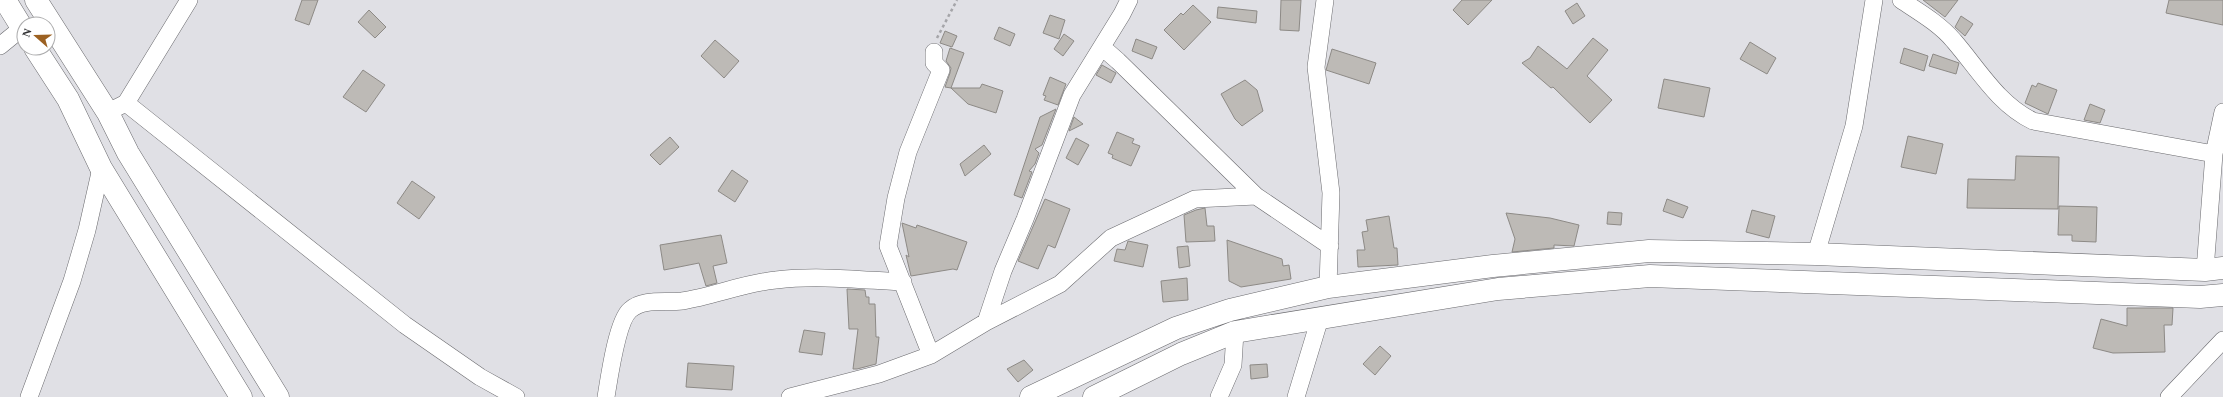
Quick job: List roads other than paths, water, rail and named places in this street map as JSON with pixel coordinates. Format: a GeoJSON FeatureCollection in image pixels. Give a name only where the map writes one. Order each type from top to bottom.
{"type":"FeatureCollection","features":[{"type":"Feature","properties":{"kind":"street"},"geometry":{"type":"LineString","coordinates":[[5,0],[16,18]]}},
{"type":"Feature","properties":{"kind":"street"},"geometry":{"type":"LineString","coordinates":[[36,0],[108,113],[128,154],[278,397]]}},
{"type":"Feature","properties":{"kind":"street"},"geometry":{"type":"LineString","coordinates":[[108,113],[126,103],[189,0]]}},
{"type":"Feature","properties":{"kind":"street"},"geometry":{"type":"LineString","coordinates":[[986,322],[1003,272],[1025,219],[1072,95],[1129,0]]}},
{"type":"Feature","properties":{"kind":"street"},"geometry":{"type":"LineString","coordinates":[[1325,0],[1316,67],[1332,193],[1328,287]]}},
{"type":"Feature","properties":{"kind":"street"},"geometry":{"type":"LineString","coordinates":[[1816,254],[1854,126],[1874,0]]}},
{"type":"Feature","properties":{"kind":"street"},"geometry":{"type":"LineString","coordinates":[[1901,0],[1922,13],[1953,39],[1999,97],[2018,114],[2033,121],[2214,154]]}},
{"type":"Feature","properties":{"kind":"street"},"geometry":{"type":"LineString","coordinates":[[0,46],[16,34]]}},
{"type":"Feature","properties":{"kind":"street"},"geometry":{"type":"LineString","coordinates":[[1102,47],[1256,196],[1330,246]]}},
{"type":"Feature","properties":{"kind":"street"},"geometry":{"type":"LineString","coordinates":[[931,354],[888,246],[896,198],[908,152],[941,70],[934,63],[934,52]]}},
{"type":"Feature","properties":{"kind":"street"},"geometry":{"type":"LineString","coordinates":[[40,56],[68,99],[101,168],[241,397]]}},
{"type":"Feature","properties":{"kind":"street"},"geometry":{"type":"LineString","coordinates":[[126,103],[405,325],[480,377],[516,397]]}},
{"type":"Feature","properties":{"kind":"street"},"geometry":{"type":"LineString","coordinates":[[1031,397],[1176,328],[1230,310],[1328,287],[1493,266],[1649,251],[1816,254],[2214,269],[2214,154],[2223,112]]}},
{"type":"Feature","properties":{"kind":"street"},"geometry":{"type":"LineString","coordinates":[[29,397],[72,281],[87,230],[101,168]]}},
{"type":"Feature","properties":{"kind":"street"},"geometry":{"type":"LineString","coordinates":[[790,397],[878,374],[931,354],[986,322],[1060,284],[1111,238],[1181,205],[1195,199],[1256,196]]}},
{"type":"Feature","properties":{"kind":"street"},"geometry":{"type":"LineString","coordinates":[[1094,397],[1181,354],[1235,332],[1498,290],[1650,276],[2200,297],[2223,295]]}},
{"type":"Feature","properties":{"kind":"street"},"geometry":{"type":"LineString","coordinates":[[606,397],[612,362],[624,318],[628,311],[639,304],[682,301],[776,280],[836,278],[903,282]]}},
{"type":"Feature","properties":{"kind":"street"},"geometry":{"type":"LineString","coordinates":[[1296,397],[1320,318]]}},
{"type":"Feature","properties":{"kind":"street"},"geometry":{"type":"LineString","coordinates":[[1219,397],[1233,365],[1235,332]]}},
{"type":"Feature","properties":{"kind":"street"},"geometry":{"type":"LineString","coordinates":[[2169,397],[2223,340]]}}]}
